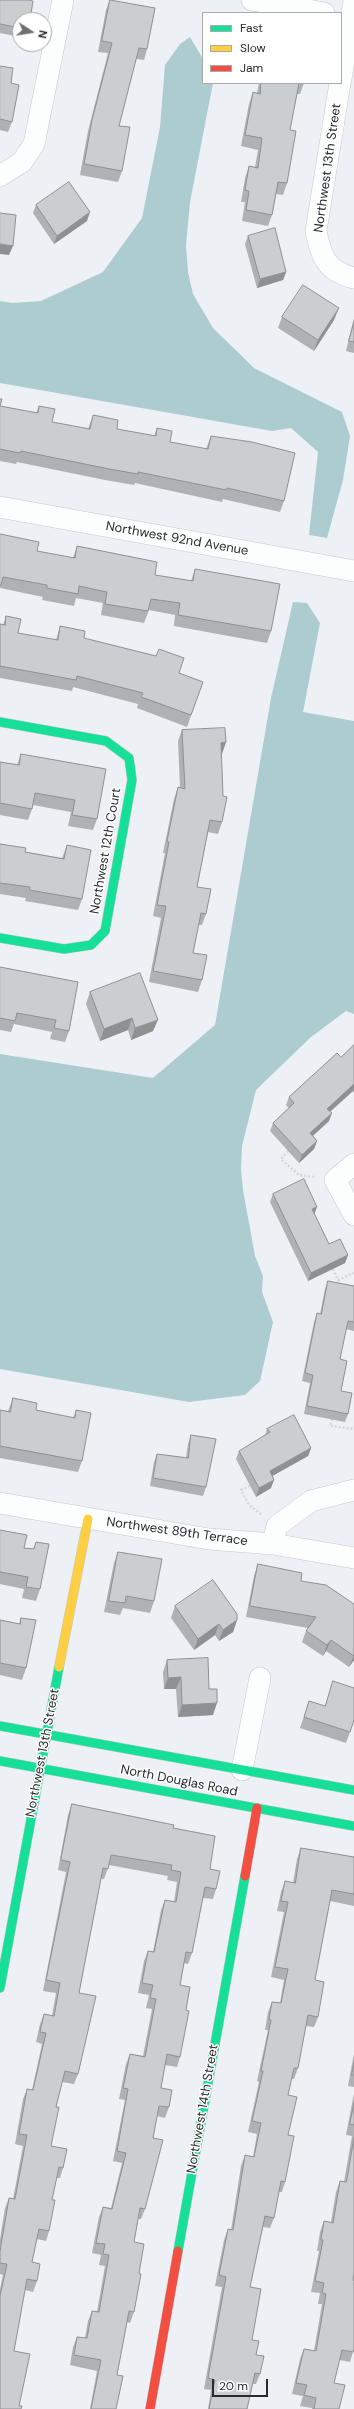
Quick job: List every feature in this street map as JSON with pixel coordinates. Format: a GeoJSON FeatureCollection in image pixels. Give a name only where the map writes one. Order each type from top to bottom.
{"type":"FeatureCollection","features":[{"type":"Feature","properties":{"kind":"street"},"geometry":{"type":"LineString","coordinates":[[0,176],[22,162],[34,144],[63,0]]}},
{"type":"Feature","properties":{"kind":"street"},"geometry":{"type":"LineString","coordinates":[[252,0],[318,12]]}},
{"type":"Feature","properties":{"kind":"street"},"geometry":{"type":"LineString","coordinates":[[342,71],[349,12]]}},
{"type":"Feature","properties":{"kind":"street","name":"Northwest 13th Street"},"geometry":{"type":"LineString","coordinates":[[340,84],[316,231],[320,252],[331,267],[344,275],[354,278]]}},
{"type":"Feature","properties":{"kind":"street","name":"Northwest 92nd Avenue"},"geometry":{"type":"LineString","coordinates":[[0,507],[354,571]]}},
{"type":"Feature","properties":{"kind":"street","name":"Northwest 12th Court"},"geometry":{"type":"LineString","coordinates":[[0,722],[106,741],[129,758],[132,780],[105,931],[91,945],[64,950],[0,938]]}},
{"type":"Feature","properties":{"kind":"street"},"geometry":{"type":"LineString","coordinates":[[354,1164],[335,1180],[354,1215]]}},
{"type":"Feature","properties":{"kind":"street"},"geometry":{"type":"LineString","coordinates":[[275,1535],[311,1501],[354,1490]]}},
{"type":"Feature","properties":{"kind":"street","name":"Northwest 89th Terrace"},"geometry":{"type":"LineString","coordinates":[[0,1503],[209,1539],[275,1535],[354,1558]]}},
{"type":"Feature","properties":{"kind":"street","name":"Northwest 13th Street"},"geometry":{"type":"LineString","coordinates":[[0,1988],[46,1734],[88,1519]]}},
{"type":"Feature","properties":{"kind":"street"},"geometry":{"type":"LineString","coordinates":[[242,1770],[260,1678]]}},
{"type":"Feature","properties":{"kind":"street","name":"North Douglas Road"},"geometry":{"type":"LineString","coordinates":[[0,1726],[354,1790]]}},
{"type":"Feature","properties":{"kind":"street","name":"North Douglas Road"},"geometry":{"type":"LineString","coordinates":[[0,1761],[354,1826]]}},
{"type":"Feature","properties":{"kind":"street","name":"Northwest 14th Street"},"geometry":{"type":"LineString","coordinates":[[150,2409],[257,1808]]}},
{"type":"Feature","properties":{"kind":"path"},"geometry":{"type":"LineString","coordinates":[[288,1152],[280,1159],[299,1175],[335,1180]]}},
{"type":"Feature","properties":{"kind":"path"},"geometry":{"type":"LineString","coordinates":[[333,1269],[338,1280],[354,1273]]}},
{"type":"Feature","properties":{"kind":"path"},"geometry":{"type":"LineString","coordinates":[[332,1419],[330,1426],[354,1429]]}},
{"type":"Feature","properties":{"kind":"path"},"geometry":{"type":"LineString","coordinates":[[250,1486],[241,1490],[249,1505],[275,1535]]}},
{"type":"Feature","properties":{"kind":"water"},"geometry":{"type":"Polygon","coordinates":[[[190,37],[202,57],[202,84],[213,84],[190,202],[186,245],[188,272],[193,294],[213,328],[254,368],[342,412],[350,436],[343,480],[327,538],[309,535],[318,452],[291,428],[272,431],[0,383],[0,301],[12,303],[41,301],[103,272],[142,218],[160,127],[165,65],[180,44],[190,37]]]}},
{"type":"Feature","properties":{"kind":"water"},"geometry":{"type":"Polygon","coordinates":[[[293,602],[307,603],[320,623],[303,712],[354,721],[354,1014],[346,1011],[311,1037],[256,1090],[242,1146],[241,1169],[243,1190],[255,1256],[263,1276],[262,1292],[273,1322],[260,1381],[245,1395],[189,1402],[0,1369],[0,1054],[153,1078],[215,1025],[271,698],[293,602]]]}},
{"type":"Feature","properties":{"kind":"building"},"geometry":{"type":"Polygon","coordinates":[[[0,0],[33,1],[31,12],[12,12],[12,26],[0,24],[0,0]]]}},
{"type":"Feature","properties":{"kind":"building"},"geometry":{"type":"Polygon","coordinates":[[[110,0],[155,8],[147,49],[139,48],[119,126],[130,127],[122,171],[84,164],[92,120],[112,43],[102,41],[110,0]]]}},
{"type":"Feature","properties":{"kind":"building"},"geometry":{"type":"Polygon","coordinates":[[[0,66],[13,68],[11,83],[19,85],[12,122],[0,119],[0,66]]]}},
{"type":"Feature","properties":{"kind":"building"},"geometry":{"type":"Polygon","coordinates":[[[261,84],[299,84],[290,130],[296,131],[287,183],[278,182],[272,215],[246,210],[249,191],[245,190],[249,166],[258,168],[262,138],[245,135],[253,92],[260,94],[261,84]]]}},
{"type":"Feature","properties":{"kind":"building"},"geometry":{"type":"Polygon","coordinates":[[[69,182],[90,212],[57,236],[36,205],[69,182]]]}},
{"type":"Feature","properties":{"kind":"building"},"geometry":{"type":"Polygon","coordinates":[[[0,213],[16,215],[13,246],[0,244],[0,213]]]}},
{"type":"Feature","properties":{"kind":"building"},"geometry":{"type":"Polygon","coordinates":[[[275,228],[286,272],[260,279],[248,236],[275,228]]]}},
{"type":"Feature","properties":{"kind":"building"},"geometry":{"type":"Polygon","coordinates":[[[303,285],[339,308],[318,340],[282,317],[303,285]]]}},
{"type":"Feature","properties":{"kind":"building"},"geometry":{"type":"Polygon","coordinates":[[[354,322],[354,342],[349,341],[354,322]]]}},
{"type":"Feature","properties":{"kind":"building"},"geometry":{"type":"Polygon","coordinates":[[[0,406],[38,413],[39,406],[55,409],[52,422],[90,429],[93,415],[118,420],[117,429],[156,436],[157,428],[172,431],[170,442],[208,449],[211,436],[252,442],[295,453],[284,501],[227,488],[226,490],[138,472],[138,474],[21,451],[20,453],[0,449],[0,406]]]}},
{"type":"Feature","properties":{"kind":"building"},"geometry":{"type":"Polygon","coordinates":[[[0,534],[39,542],[37,551],[75,558],[77,546],[157,562],[155,575],[193,581],[195,569],[280,584],[271,631],[178,615],[180,603],[151,599],[148,611],[105,604],[107,592],[79,586],[78,594],[47,588],[47,585],[3,577],[0,585],[0,534]]]}},
{"type":"Feature","properties":{"kind":"building"},"geometry":{"type":"Polygon","coordinates":[[[6,616],[21,619],[18,633],[58,640],[60,626],[85,631],[84,638],[156,656],[159,649],[184,658],[179,673],[203,682],[191,715],[141,697],[143,693],[77,676],[76,680],[0,666],[0,624],[5,625],[6,616]]]}},
{"type":"Feature","properties":{"kind":"building"},"geometry":{"type":"Polygon","coordinates":[[[225,728],[226,742],[221,743],[223,796],[227,797],[222,822],[210,820],[197,887],[211,889],[206,914],[201,913],[193,953],[207,955],[202,980],[153,971],[166,906],[157,905],[169,842],[167,841],[178,787],[185,789],[182,730],[225,728]]]}},
{"type":"Feature","properties":{"kind":"building"},"geometry":{"type":"Polygon","coordinates":[[[21,754],[106,769],[97,819],[72,815],[75,800],[35,793],[32,809],[0,803],[0,762],[19,765],[21,754]]]}},
{"type":"Feature","properties":{"kind":"building"},"geometry":{"type":"Polygon","coordinates":[[[0,844],[26,848],[25,852],[64,859],[67,845],[91,850],[82,899],[29,890],[30,887],[0,883],[0,844]]]}},
{"type":"Feature","properties":{"kind":"building"},"geometry":{"type":"Polygon","coordinates":[[[0,967],[78,982],[69,1031],[54,1028],[56,1020],[17,1013],[15,1021],[0,1018],[0,967]]]}},
{"type":"Feature","properties":{"kind":"building"},"geometry":{"type":"Polygon","coordinates":[[[140,973],[158,1020],[135,1028],[132,1018],[104,1029],[90,992],[140,973]]]}},
{"type":"Feature","properties":{"kind":"building"},"geometry":{"type":"Polygon","coordinates":[[[354,1045],[354,1084],[327,1109],[332,1113],[310,1133],[317,1141],[302,1155],[273,1123],[294,1103],[289,1097],[337,1053],[341,1057],[354,1045]]]}},
{"type":"Feature","properties":{"kind":"building"},"geometry":{"type":"Polygon","coordinates":[[[304,1179],[317,1207],[312,1209],[329,1244],[340,1239],[348,1255],[311,1273],[273,1194],[304,1179]]]}},
{"type":"Feature","properties":{"kind":"building"},"geometry":{"type":"Polygon","coordinates":[[[328,1281],[354,1286],[354,1322],[348,1321],[340,1359],[347,1361],[341,1391],[352,1393],[348,1414],[307,1406],[313,1375],[305,1373],[317,1313],[321,1314],[328,1281]]]}},
{"type":"Feature","properties":{"kind":"building"},"geometry":{"type":"Polygon","coordinates":[[[13,1398],[37,1403],[36,1410],[75,1418],[76,1410],[91,1413],[82,1461],[0,1446],[0,1410],[10,1412],[13,1398]]]}},
{"type":"Feature","properties":{"kind":"building"},"geometry":{"type":"Polygon","coordinates":[[[294,1415],[311,1448],[270,1471],[274,1480],[259,1488],[239,1451],[270,1432],[267,1429],[294,1415]]]}},
{"type":"Feature","properties":{"kind":"building"},"geometry":{"type":"Polygon","coordinates":[[[191,1435],[216,1439],[206,1487],[153,1478],[157,1454],[188,1458],[191,1435]]]}},
{"type":"Feature","properties":{"kind":"building"},"geometry":{"type":"Polygon","coordinates":[[[0,1530],[27,1535],[24,1548],[34,1549],[36,1542],[49,1544],[40,1589],[26,1587],[28,1577],[0,1572],[0,1530]]]}},
{"type":"Feature","properties":{"kind":"building"},"geometry":{"type":"Polygon","coordinates":[[[118,1552],[162,1559],[154,1601],[126,1596],[125,1603],[109,1601],[118,1552]]]}},
{"type":"Feature","properties":{"kind":"building"},"geometry":{"type":"Polygon","coordinates":[[[258,1564],[302,1573],[301,1581],[326,1585],[354,1604],[354,1656],[331,1640],[327,1645],[306,1631],[316,1617],[250,1606],[258,1564]]]}},
{"type":"Feature","properties":{"kind":"building"},"geometry":{"type":"Polygon","coordinates":[[[213,1580],[237,1614],[237,1620],[223,1630],[219,1624],[198,1639],[175,1606],[213,1580]]]}},
{"type":"Feature","properties":{"kind":"building"},"geometry":{"type":"Polygon","coordinates":[[[21,1618],[36,1620],[26,1668],[0,1663],[0,1620],[20,1624],[21,1618]]]}},
{"type":"Feature","properties":{"kind":"building"},"geometry":{"type":"Polygon","coordinates":[[[208,1658],[209,1689],[217,1689],[217,1703],[182,1705],[181,1677],[168,1678],[167,1660],[208,1658]]]}},
{"type":"Feature","properties":{"kind":"building"},"geometry":{"type":"Polygon","coordinates":[[[333,1681],[354,1688],[354,1720],[350,1732],[304,1717],[309,1701],[325,1706],[333,1681]]]}},
{"type":"Feature","properties":{"kind":"building"},"geometry":{"type":"Polygon","coordinates":[[[72,1804],[174,1825],[173,1828],[215,1836],[210,1869],[220,1871],[216,1889],[205,1887],[192,1953],[186,1952],[180,1985],[190,1987],[186,2010],[189,2011],[180,2057],[167,2054],[161,2088],[172,2090],[169,2107],[159,2106],[153,2138],[163,2140],[145,2209],[140,2208],[134,2242],[144,2244],[139,2273],[141,2274],[134,2312],[129,2311],[117,2375],[123,2376],[116,2409],[91,2409],[101,2360],[74,2355],[77,2337],[87,2338],[92,2311],[99,2312],[109,2255],[103,2254],[105,2244],[96,2243],[103,2207],[112,2209],[126,2153],[117,2151],[128,2089],[123,2088],[130,2054],[145,2057],[156,1999],[150,1998],[153,1985],[142,1983],[148,1951],[154,1952],[165,1900],[176,1902],[181,1872],[171,1870],[172,1865],[111,1855],[108,1869],[103,1868],[79,1993],[96,1996],[78,2074],[65,2071],[56,2107],[59,2107],[51,2146],[67,2149],[63,2168],[59,2167],[52,2200],[55,2200],[49,2231],[39,2229],[32,2262],[40,2264],[37,2281],[27,2279],[14,2351],[30,2354],[19,2406],[22,2406],[21,2409],[0,2409],[0,2296],[7,2264],[0,2263],[0,2251],[9,2198],[15,2199],[27,2135],[19,2134],[27,2089],[33,2090],[46,2033],[40,2032],[44,2014],[54,2016],[60,1983],[46,1980],[70,1862],[61,1860],[72,1804]]]}},
{"type":"Feature","properties":{"kind":"building"},"geometry":{"type":"Polygon","coordinates":[[[301,1848],[354,1857],[354,1894],[332,1890],[315,1980],[324,1982],[318,2017],[308,2015],[298,2068],[294,2068],[288,2095],[297,2097],[288,2135],[294,2136],[285,2182],[281,2181],[274,2218],[265,2216],[250,2287],[261,2289],[252,2340],[259,2341],[256,2355],[264,2356],[260,2374],[255,2373],[247,2409],[209,2409],[215,2380],[208,2378],[226,2277],[219,2275],[228,2229],[233,2230],[245,2155],[254,2157],[261,2123],[252,2121],[263,2071],[261,2071],[271,2020],[269,2019],[272,2002],[281,2003],[288,1969],[275,1967],[288,1902],[281,1901],[285,1881],[295,1883],[301,1848]]]}},
{"type":"Feature","properties":{"kind":"building"},"geometry":{"type":"Polygon","coordinates":[[[354,2064],[354,2075],[352,2075],[354,2064]]]}},
{"type":"Feature","properties":{"kind":"building"},"geometry":{"type":"Polygon","coordinates":[[[354,2104],[354,2125],[350,2124],[354,2104]]]}},
{"type":"Feature","properties":{"kind":"building"},"geometry":{"type":"Polygon","coordinates":[[[354,2138],[354,2348],[353,2352],[342,2350],[334,2383],[345,2385],[339,2409],[314,2409],[316,2398],[304,2395],[307,2385],[296,2383],[304,2349],[316,2351],[326,2294],[322,2293],[324,2283],[315,2281],[323,2240],[321,2240],[324,2221],[333,2223],[340,2181],[346,2182],[354,2138]]]}},
{"type":"Feature","properties":{"kind":"traffic: fast"},"geometry":{"type":"LineString","coordinates":[[0,722],[106,741],[129,758],[132,780],[105,931],[91,945],[64,949],[0,938]]}},
{"type":"Feature","properties":{"kind":"traffic: fast"},"geometry":{"type":"LineString","coordinates":[[0,1988],[59,1667]]}},
{"type":"Feature","properties":{"kind":"traffic: fast"},"geometry":{"type":"LineString","coordinates":[[0,1726],[354,1790]]}},
{"type":"Feature","properties":{"kind":"traffic: fast"},"geometry":{"type":"LineString","coordinates":[[0,1761],[354,1826]]}},
{"type":"Feature","properties":{"kind":"traffic: fast"},"geometry":{"type":"LineString","coordinates":[[178,2251],[245,1876]]}},
{"type":"Feature","properties":{"kind":"traffic: slow"},"geometry":{"type":"LineString","coordinates":[[59,1667],[88,1519]]}},
{"type":"Feature","properties":{"kind":"traffic: jam"},"geometry":{"type":"LineString","coordinates":[[245,1876],[257,1808]]}},
{"type":"Feature","properties":{"kind":"traffic: jam"},"geometry":{"type":"LineString","coordinates":[[150,2409],[178,2251]]}}]}
